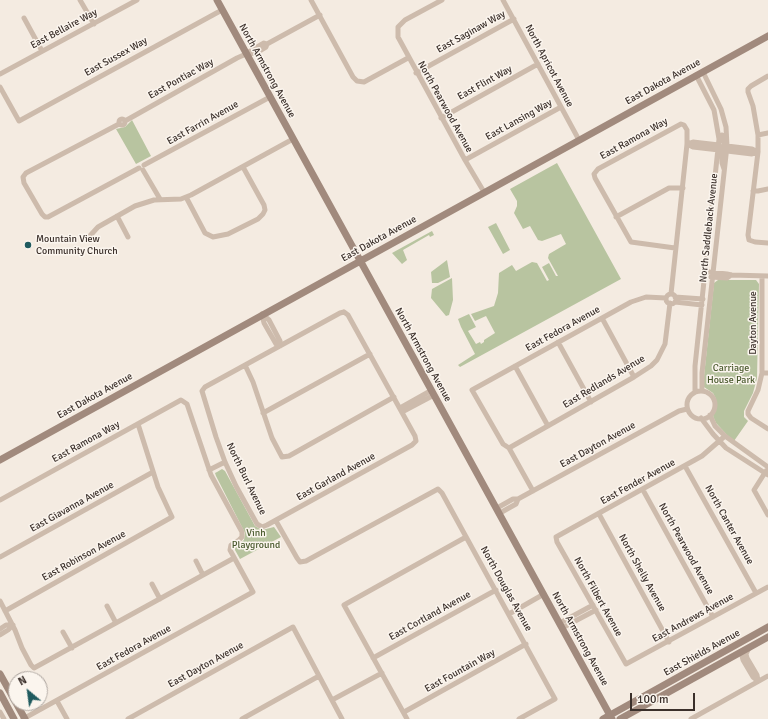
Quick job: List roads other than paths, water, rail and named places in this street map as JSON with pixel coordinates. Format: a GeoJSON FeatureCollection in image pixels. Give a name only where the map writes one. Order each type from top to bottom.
{"type":"FeatureCollection","features":[{"type":"Feature","properties":{"kind":"street"},"geometry":{"type":"LineString","coordinates":[[80,0],[94,24]]}},
{"type":"Feature","properties":{"kind":"street","name":"East Bellaire Way"},"geometry":{"type":"LineString","coordinates":[[0,74],[137,0]]}},
{"type":"Feature","properties":{"kind":"street","name":"North Armstrong Avenue"},"geometry":{"type":"LineString","coordinates":[[217,0],[611,717]]}},
{"type":"Feature","properties":{"kind":"street"},"geometry":{"type":"LineString","coordinates":[[311,0],[353,77],[357,81],[364,82],[408,58]]}},
{"type":"Feature","properties":{"kind":"street","name":"North Pearwood Avenue"},"geometry":{"type":"LineString","coordinates":[[442,0],[406,20],[398,27],[398,37],[416,73],[484,192]]}},
{"type":"Feature","properties":{"kind":"street","name":"North Apricot Avenue"},"geometry":{"type":"LineString","coordinates":[[503,0],[579,140]]}},
{"type":"Feature","properties":{"kind":"street","name":"East Sussex Way"},"geometry":{"type":"LineString","coordinates":[[0,87],[19,121],[222,10]]}},
{"type":"Feature","properties":{"kind":"street","name":"East Pontiac Way"},"geometry":{"type":"LineString","coordinates":[[46,217],[42,214],[24,183],[23,177],[26,173],[119,124],[124,125],[125,121],[237,58],[264,43],[267,44],[320,15]]}},
{"type":"Feature","properties":{"kind":"street"},"geometry":{"type":"LineString","coordinates":[[24,18],[42,51]]}},
{"type":"Feature","properties":{"kind":"street","name":"East Saginaw Way"},"geometry":{"type":"LineString","coordinates":[[416,73],[514,19]]}},
{"type":"Feature","properties":{"kind":"street","name":"East Dakota Avenue"},"geometry":{"type":"LineString","coordinates":[[0,460],[768,36]]}},
{"type":"Feature","properties":{"kind":"street","name":"East Flint Way"},"geometry":{"type":"LineString","coordinates":[[441,118],[538,64]]}},
{"type":"Feature","properties":{"kind":"street","name":"North Saddleback Avenue"},"geometry":{"type":"LineString","coordinates":[[695,392],[695,372],[719,147],[718,127],[712,106],[699,73]]}},
{"type":"Feature","properties":{"kind":"street","name":"North Saddleback Avenue"},"geometry":{"type":"LineString","coordinates":[[699,73],[717,98],[726,127],[727,149],[702,373],[702,391]]}},
{"type":"Feature","properties":{"kind":"street"},"geometry":{"type":"LineString","coordinates":[[768,76],[748,89],[756,120],[758,135],[758,152],[748,235],[749,240],[768,243]]}},
{"type":"Feature","properties":{"kind":"street","name":"East Farrin Avenue"},"geometry":{"type":"LineString","coordinates":[[46,217],[51,216],[142,168],[270,96]]}},
{"type":"Feature","properties":{"kind":"street","name":"East Lansing Way"},"geometry":{"type":"LineString","coordinates":[[465,160],[561,107]]}},
{"type":"Feature","properties":{"kind":"street","name":"East Redlands Avenue"},"geometry":{"type":"LineString","coordinates":[[508,448],[634,377],[651,366],[657,360],[665,344],[673,299],[675,248],[687,144],[687,130],[684,125]]}},
{"type":"Feature","properties":{"kind":"street","name":"East Ramona Way"},"geometry":{"type":"LineString","coordinates":[[616,216],[594,174],[598,170],[678,126],[684,125]]}},
{"type":"Feature","properties":{"kind":"street"},"geometry":{"type":"LineString","coordinates":[[718,127],[722,133],[724,144],[727,149],[752,154],[758,152]]}},
{"type":"Feature","properties":{"kind":"street"},"geometry":{"type":"LineString","coordinates":[[758,135],[768,133]]}},
{"type":"Feature","properties":{"kind":"street"},"geometry":{"type":"LineString","coordinates":[[87,239],[98,226],[142,203],[160,199],[186,198],[293,139]]}},
{"type":"Feature","properties":{"kind":"street"},"geometry":{"type":"LineString","coordinates":[[687,144],[693,142],[719,147],[722,152],[722,165],[724,170]]}},
{"type":"Feature","properties":{"kind":"street"},"geometry":{"type":"LineString","coordinates":[[186,198],[205,233],[213,237],[228,234],[258,218],[265,210],[264,205],[243,167]]}},
{"type":"Feature","properties":{"kind":"street"},"geometry":{"type":"LineString","coordinates":[[142,168],[160,199]]}},
{"type":"Feature","properties":{"kind":"street"},"geometry":{"type":"LineString","coordinates":[[675,248],[631,242],[616,216],[669,188],[683,188]]}},
{"type":"Feature","properties":{"kind":"street"},"geometry":{"type":"LineString","coordinates":[[753,191],[763,191],[768,189]]}},
{"type":"Feature","properties":{"kind":"street"},"geometry":{"type":"LineString","coordinates":[[117,216],[128,237]]}},
{"type":"Feature","properties":{"kind":"street"},"geometry":{"type":"LineString","coordinates":[[705,274],[768,276]]}},
{"type":"Feature","properties":{"kind":"street","name":"Dayton Avenue"},"geometry":{"type":"LineString","coordinates":[[762,276],[765,326],[762,373],[758,390],[748,414],[768,429]]}},
{"type":"Feature","properties":{"kind":"street","name":"East Fedora Avenue"},"geometry":{"type":"LineString","coordinates":[[508,448],[503,444],[472,390],[639,299],[646,297],[666,298],[668,295],[673,299]]}},
{"type":"Feature","properties":{"kind":"street"},"geometry":{"type":"LineString","coordinates":[[673,299],[702,302]]}},
{"type":"Feature","properties":{"kind":"street"},"geometry":{"type":"LineString","coordinates":[[394,397],[289,456],[282,457],[272,438],[253,382],[245,365],[344,312],[348,315],[394,397],[401,410],[433,393]]}},
{"type":"Feature","properties":{"kind":"street"},"geometry":{"type":"LineString","coordinates":[[262,314],[264,323],[276,344],[280,346]]}},
{"type":"Feature","properties":{"kind":"street"},"geometry":{"type":"LineString","coordinates":[[602,318],[634,377]]}},
{"type":"Feature","properties":{"kind":"street"},"geometry":{"type":"LineString","coordinates":[[558,342],[591,402]]}},
{"type":"Feature","properties":{"kind":"street"},"geometry":{"type":"LineString","coordinates":[[263,413],[370,354]]}},
{"type":"Feature","properties":{"kind":"street","name":"North Burl Avenue"},"geometry":{"type":"LineString","coordinates":[[245,365],[205,387],[202,391],[225,462],[257,524],[262,527]]}},
{"type":"Feature","properties":{"kind":"street"},"geometry":{"type":"LineString","coordinates":[[515,366],[548,426]]}},
{"type":"Feature","properties":{"kind":"street"},"geometry":{"type":"LineString","coordinates":[[762,373],[768,374]]}},
{"type":"Feature","properties":{"kind":"street"},"geometry":{"type":"LineString","coordinates":[[702,391],[713,398],[714,408],[710,415],[701,418],[690,414],[687,408],[687,402],[688,398],[695,392],[702,391]]}},
{"type":"Feature","properties":{"kind":"street","name":"East Ramona Way"},"geometry":{"type":"LineString","coordinates":[[0,500],[181,400],[187,404],[209,470]]}},
{"type":"Feature","properties":{"kind":"street","name":"East Dayton Avenue"},"geometry":{"type":"LineString","coordinates":[[498,511],[516,504],[518,499],[687,408]]}},
{"type":"Feature","properties":{"kind":"street","name":"East Garland Avenue"},"geometry":{"type":"LineString","coordinates":[[262,527],[276,521],[412,445],[416,441],[415,436],[401,410]]}},
{"type":"Feature","properties":{"kind":"street"},"geometry":{"type":"LineString","coordinates":[[710,415],[715,426],[725,436],[768,468],[766,474],[754,490],[768,515]]}},
{"type":"Feature","properties":{"kind":"street"},"geometry":{"type":"LineString","coordinates":[[701,418],[719,442],[766,474]]}},
{"type":"Feature","properties":{"kind":"street"},"geometry":{"type":"LineString","coordinates":[[138,424],[153,472]]}},
{"type":"Feature","properties":{"kind":"street","name":"East Fender Avenue"},"geometry":{"type":"LineString","coordinates":[[556,537],[702,456],[725,436]]}},
{"type":"Feature","properties":{"kind":"street"},"geometry":{"type":"LineString","coordinates":[[508,448],[533,491]]}},
{"type":"Feature","properties":{"kind":"street"},"geometry":{"type":"LineString","coordinates":[[0,601],[13,625],[22,648],[34,668],[234,558],[230,550],[230,545],[239,540],[242,536],[242,532],[209,470],[225,462]]}},
{"type":"Feature","properties":{"kind":"street","name":"North Canter Avenue"},"geometry":{"type":"LineString","coordinates":[[685,466],[756,593]]}},
{"type":"Feature","properties":{"kind":"street","name":"East Robinson Avenue"},"geometry":{"type":"LineString","coordinates":[[5,610],[172,517],[158,487],[153,472]]}},
{"type":"Feature","properties":{"kind":"street","name":"East Giavanna Avenue"},"geometry":{"type":"LineString","coordinates":[[0,557],[153,472]]}},
{"type":"Feature","properties":{"kind":"street","name":"North Douglas Avenue"},"geometry":{"type":"LineString","coordinates":[[300,562],[306,561],[438,489],[442,492],[555,699],[519,719]]}},
{"type":"Feature","properties":{"kind":"street","name":"North Pearwood Avenue"},"geometry":{"type":"LineString","coordinates":[[643,490],[713,617]]}},
{"type":"Feature","properties":{"kind":"street","name":"North Shelly Avenue"},"geometry":{"type":"LineString","coordinates":[[599,514],[669,642]]}},
{"type":"Feature","properties":{"kind":"street","name":"North Burl Avenue"},"geometry":{"type":"LineString","coordinates":[[276,521],[300,562]]}},
{"type":"Feature","properties":{"kind":"street"},"geometry":{"type":"LineString","coordinates":[[407,719],[344,605],[466,536]]}},
{"type":"Feature","properties":{"kind":"street","name":"North Filbert Avenue"},"geometry":{"type":"LineString","coordinates":[[556,537],[557,542],[626,664]]}},
{"type":"Feature","properties":{"kind":"street","name":"East Fedora Avenue"},"geometry":{"type":"LineString","coordinates":[[24,719],[253,592],[234,558]]}},
{"type":"Feature","properties":{"kind":"street"},"geometry":{"type":"LineString","coordinates":[[196,561],[203,575]]}},
{"type":"Feature","properties":{"kind":"street"},"geometry":{"type":"LineString","coordinates":[[152,584],[160,599]]}},
{"type":"Feature","properties":{"kind":"street","name":"East Andrews Avenue"},"geometry":{"type":"LineString","coordinates":[[626,664],[768,587]]}},
{"type":"Feature","properties":{"kind":"street","name":"East Cortland Avenue"},"geometry":{"type":"LineString","coordinates":[[373,658],[496,590]]}},
{"type":"Feature","properties":{"kind":"street"},"geometry":{"type":"LineString","coordinates":[[509,614],[544,594]]}},
{"type":"Feature","properties":{"kind":"street"},"geometry":{"type":"LineString","coordinates":[[107,606],[116,623]]}},
{"type":"Feature","properties":{"kind":"street"},"geometry":{"type":"LineString","coordinates":[[561,626],[595,608]]}},
{"type":"Feature","properties":{"kind":"street"},"geometry":{"type":"LineString","coordinates":[[0,629],[6,625],[13,625]]}},
{"type":"Feature","properties":{"kind":"street"},"geometry":{"type":"LineString","coordinates":[[0,634],[8,630],[13,625]]}},
{"type":"Feature","properties":{"kind":"street","name":"East Dayton Avenue"},"geometry":{"type":"LineString","coordinates":[[128,719],[292,627],[319,676]]}},
{"type":"Feature","properties":{"kind":"street","name":"East Shields Avenue"},"geometry":{"type":"LineString","coordinates":[[603,719],[611,717],[768,627]]}},
{"type":"Feature","properties":{"kind":"street"},"geometry":{"type":"LineString","coordinates":[[63,632],[72,648]]}},
{"type":"Feature","properties":{"kind":"street"},"geometry":{"type":"LineString","coordinates":[[758,682],[753,677],[743,660],[741,652],[743,646],[768,632]]}},
{"type":"Feature","properties":{"kind":"street","name":"East Shields Avenue"},"geometry":{"type":"LineString","coordinates":[[620,719],[768,637]]}},
{"type":"Feature","properties":{"kind":"street","name":"East Fountain Way"},"geometry":{"type":"LineString","coordinates":[[404,712],[526,644]]}},
{"type":"Feature","properties":{"kind":"street"},"geometry":{"type":"LineString","coordinates":[[749,647],[746,654],[757,675],[758,682]]}},
{"type":"Feature","properties":{"kind":"street"},"geometry":{"type":"LineString","coordinates":[[332,700],[382,673]]}},
{"type":"Feature","properties":{"kind":"street"},"geometry":{"type":"LineString","coordinates":[[0,674],[24,719]]}},
{"type":"Feature","properties":{"kind":"street"},"geometry":{"type":"LineString","coordinates":[[242,719],[319,676],[342,719]]}},
{"type":"Feature","properties":{"kind":"street"},"geometry":{"type":"LineString","coordinates":[[691,719],[768,676]]}},
{"type":"Feature","properties":{"kind":"street"},"geometry":{"type":"LineString","coordinates":[[0,693],[14,719]]}},
{"type":"Feature","properties":{"kind":"street"},"geometry":{"type":"LineString","coordinates":[[57,701],[67,719]]}},
{"type":"Feature","properties":{"kind":"street"},"geometry":{"type":"LineString","coordinates":[[0,712],[4,719]]}},
{"type":"Feature","properties":{"kind":"place","name":"Mountain View Community Church"},"geometry":{"type":"Point","coordinates":[28,245]}},
{"type":"Feature","properties":{"kind":"park label","name":"Carriage House Park"},"geometry":{"type":"Point","coordinates":[731,374]}},
{"type":"Feature","properties":{"kind":"park label","name":"Vinh Playground"},"geometry":{"type":"Point","coordinates":[256,538]}}]}
